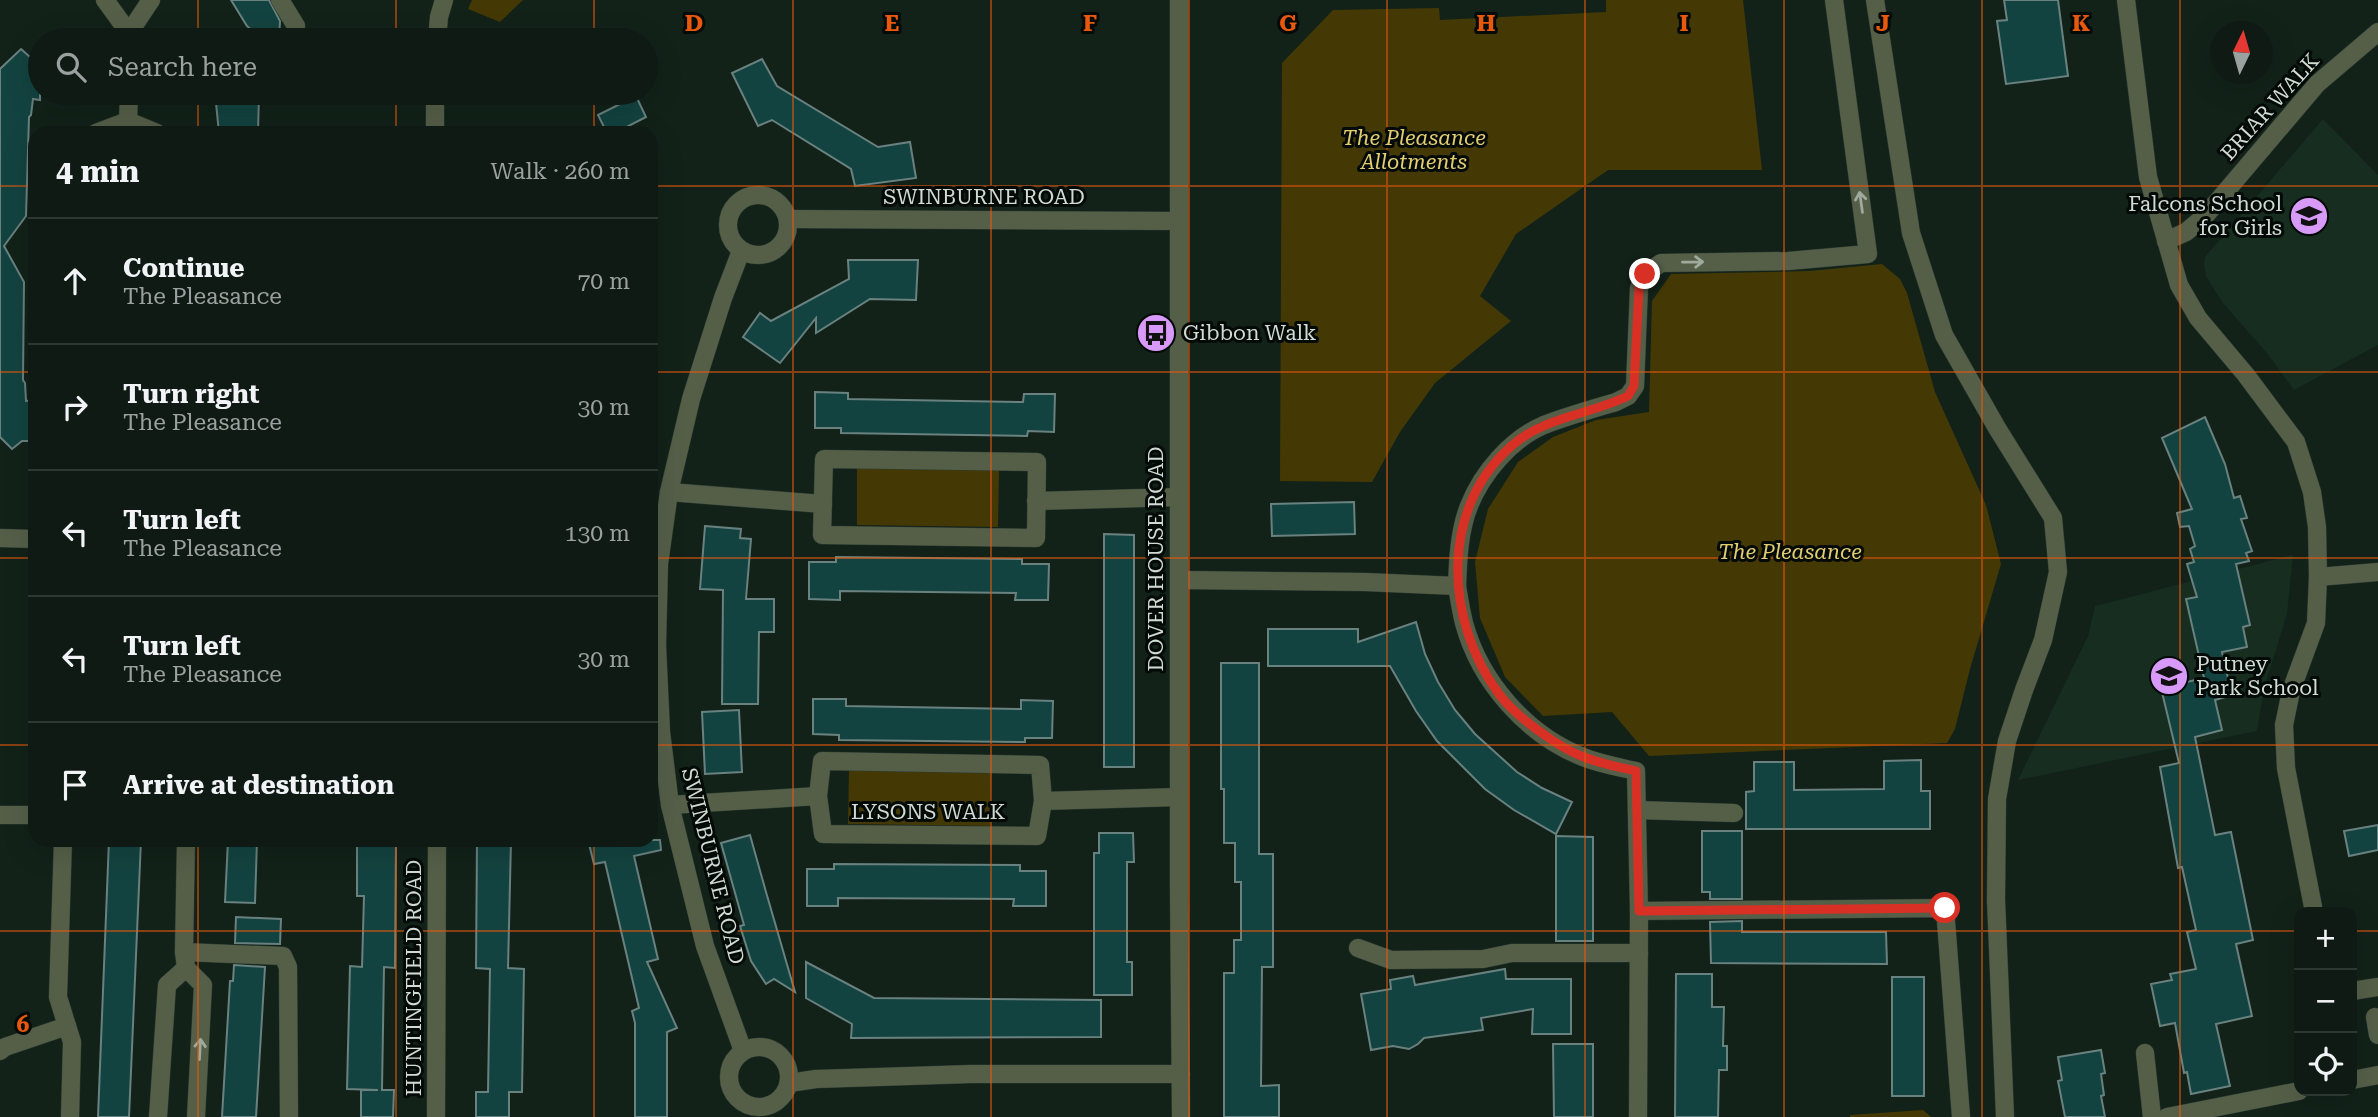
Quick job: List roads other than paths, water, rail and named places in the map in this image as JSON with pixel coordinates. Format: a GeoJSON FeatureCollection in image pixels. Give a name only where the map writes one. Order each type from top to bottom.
{"type":"FeatureCollection","features":[{"type":"Feature","properties":{"kind":"street"},"geometry":{"type":"LineString","coordinates":[[105,0],[124,28]]}},
{"type":"Feature","properties":{"kind":"street"},"geometry":{"type":"LineString","coordinates":[[134,28],[151,0]]}},
{"type":"Feature","properties":{"kind":"street"},"geometry":{"type":"LineString","coordinates":[[280,0],[296,28]]}},
{"type":"Feature","properties":{"kind":"street"},"geometry":{"type":"LineString","coordinates":[[438,28],[444,0]]}},
{"type":"Feature","properties":{"kind":"street","name":"DOVER HOUSE ROAD"},"geometry":{"type":"LineString","coordinates":[[1179,0],[1181,1117]]}},
{"type":"Feature","properties":{"kind":"street"},"geometry":{"type":"LineString","coordinates":[[1638,1117],[1639,911],[1636,771],[1584,757],[1557,744],[1500,695],[1478,658],[1464,625],[1457,586],[1459,551],[1468,507],[1487,473],[1515,443],[1542,426],[1628,396],[1634,386],[1639,288],[1645,274],[1661,262],[1788,261],[1868,254],[1833,0]]}},
{"type":"Feature","properties":{"kind":"street"},"geometry":{"type":"LineString","coordinates":[[1875,0],[1910,233],[1944,335],[2053,518],[2058,572],[2043,640],[2007,741],[1997,799],[1996,900],[2004,1117]]}},
{"type":"Feature","properties":{"kind":"street"},"geometry":{"type":"LineString","coordinates":[[2126,0],[2148,177],[2179,285],[2198,318],[2296,442],[2312,492],[2318,577],[2316,623],[2291,691],[2284,725],[2286,768],[2313,907]]}},
{"type":"Feature","properties":{"kind":"street","name":"BRIAR WALK"},"geometry":{"type":"LineString","coordinates":[[2166,241],[2186,232],[2205,216],[2317,84],[2378,32]]}},
{"type":"Feature","properties":{"kind":"street"},"geometry":{"type":"LineString","coordinates":[[128,121],[129,105]]}},
{"type":"Feature","properties":{"kind":"street"},"geometry":{"type":"LineString","coordinates":[[435,105],[435,126]]}},
{"type":"Feature","properties":{"kind":"street"},"geometry":{"type":"LineString","coordinates":[[115,126],[128,121],[140,126]]}},
{"type":"Feature","properties":{"kind":"street"},"geometry":{"type":"LineString","coordinates":[[762,195],[780,204],[788,219],[785,241],[770,254],[760,256],[741,251],[734,244],[728,225],[730,215],[742,198],[762,195]]}},
{"type":"Feature","properties":{"kind":"street","name":"SWINBURNE ROAD"},"geometry":{"type":"LineString","coordinates":[[788,219],[1179,221]]}},
{"type":"Feature","properties":{"kind":"street","name":"SWINBURNE ROAD"},"geometry":{"type":"LineString","coordinates":[[658,580],[669,492],[691,399],[741,251]]}},
{"type":"Feature","properties":{"kind":"street"},"geometry":{"type":"LineString","coordinates":[[824,459],[1037,462],[1036,538],[822,535],[823,503],[824,459]]}},
{"type":"Feature","properties":{"kind":"street"},"geometry":{"type":"LineString","coordinates":[[669,492],[823,503]]}},
{"type":"Feature","properties":{"kind":"street"},"geometry":{"type":"LineString","coordinates":[[1036,501],[1180,497]]}},
{"type":"Feature","properties":{"kind":"street"},"geometry":{"type":"LineString","coordinates":[[0,538],[28,539]]}},
{"type":"Feature","properties":{"kind":"street"},"geometry":{"type":"LineString","coordinates":[[2318,577],[2378,572]]}},
{"type":"Feature","properties":{"kind":"street"},"geometry":{"type":"LineString","coordinates":[[1180,580],[1457,586]]}},
{"type":"Feature","properties":{"kind":"street","name":"SWINBURNE ROAD"},"geometry":{"type":"LineString","coordinates":[[658,703],[670,805],[705,946],[743,1051]]}},
{"type":"Feature","properties":{"kind":"street","name":"LYSONS WALK"},"geometry":{"type":"LineString","coordinates":[[822,761],[1040,765],[1044,801],[1037,836],[823,834],[818,796],[822,761]]}},
{"type":"Feature","properties":{"kind":"street"},"geometry":{"type":"LineString","coordinates":[[670,805],[818,796]]}},
{"type":"Feature","properties":{"kind":"street"},"geometry":{"type":"LineString","coordinates":[[1044,801],[1179,797]]}},
{"type":"Feature","properties":{"kind":"street"},"geometry":{"type":"LineString","coordinates":[[1637,810],[1734,813]]}},
{"type":"Feature","properties":{"kind":"street"},"geometry":{"type":"LineString","coordinates":[[0,815],[28,815]]}},
{"type":"Feature","properties":{"kind":"street"},"geometry":{"type":"LineString","coordinates":[[64,847],[58,997],[72,1042],[70,1117]]}},
{"type":"Feature","properties":{"kind":"street"},"geometry":{"type":"LineString","coordinates":[[159,1117],[167,985],[185,960],[186,847]]}},
{"type":"Feature","properties":{"kind":"street","name":"HUNTINGFIELD ROAD"},"geometry":{"type":"LineString","coordinates":[[436,1117],[437,847]]}},
{"type":"Feature","properties":{"kind":"street"},"geometry":{"type":"LineString","coordinates":[[1639,911],[1945,908],[1961,1117]]}},
{"type":"Feature","properties":{"kind":"street"},"geometry":{"type":"LineString","coordinates":[[1358,948],[1391,960],[1483,959],[1512,953],[1639,953]]}},
{"type":"Feature","properties":{"kind":"street"},"geometry":{"type":"LineString","coordinates":[[185,960],[283,956],[288,967],[289,1117]]}},
{"type":"Feature","properties":{"kind":"street"},"geometry":{"type":"LineString","coordinates":[[185,960],[203,985],[196,1117]]}},
{"type":"Feature","properties":{"kind":"street"},"geometry":{"type":"LineString","coordinates":[[2357,990],[2378,987]]}},
{"type":"Feature","properties":{"kind":"street"},"geometry":{"type":"LineString","coordinates":[[0,1051],[67,1026]]}},
{"type":"Feature","properties":{"kind":"street"},"geometry":{"type":"LineString","coordinates":[[763,1047],[773,1051],[787,1064],[789,1083],[786,1093],[771,1106],[751,1107],[743,1103],[730,1087],[729,1077],[731,1067],[743,1051],[763,1047]]}},
{"type":"Feature","properties":{"kind":"street"},"geometry":{"type":"LineString","coordinates":[[2145,1053],[2152,1117]]}},
{"type":"Feature","properties":{"kind":"street"},"geometry":{"type":"LineString","coordinates":[[789,1083],[816,1079],[971,1074],[1181,1074]]}},
{"type":"Feature","properties":{"kind":"street"},"geometry":{"type":"LineString","coordinates":[[2357,1079],[2378,1075]]}},
{"type":"Feature","properties":{"kind":"street"},"geometry":{"type":"LineString","coordinates":[[2167,1117],[2294,1091]]}},
{"type":"Feature","properties":{"kind":"place","name":"Falcons School for Girls"},"geometry":{"type":"Point","coordinates":[2309,216]}},
{"type":"Feature","properties":{"kind":"place","name":"Gibbon Walk"},"geometry":{"type":"Point","coordinates":[1156,333]}},
{"type":"Feature","properties":{"kind":"place","name":"Putney Park School"},"geometry":{"type":"Point","coordinates":[2169,676]}},
{"type":"Feature","properties":{"kind":"park label","name":"The Pleasance Allotments"},"geometry":{"type":"Point","coordinates":[1414,150]}},
{"type":"Feature","properties":{"kind":"park label","name":"The Pleasance"},"geometry":{"type":"Point","coordinates":[1790,552]}}]}
